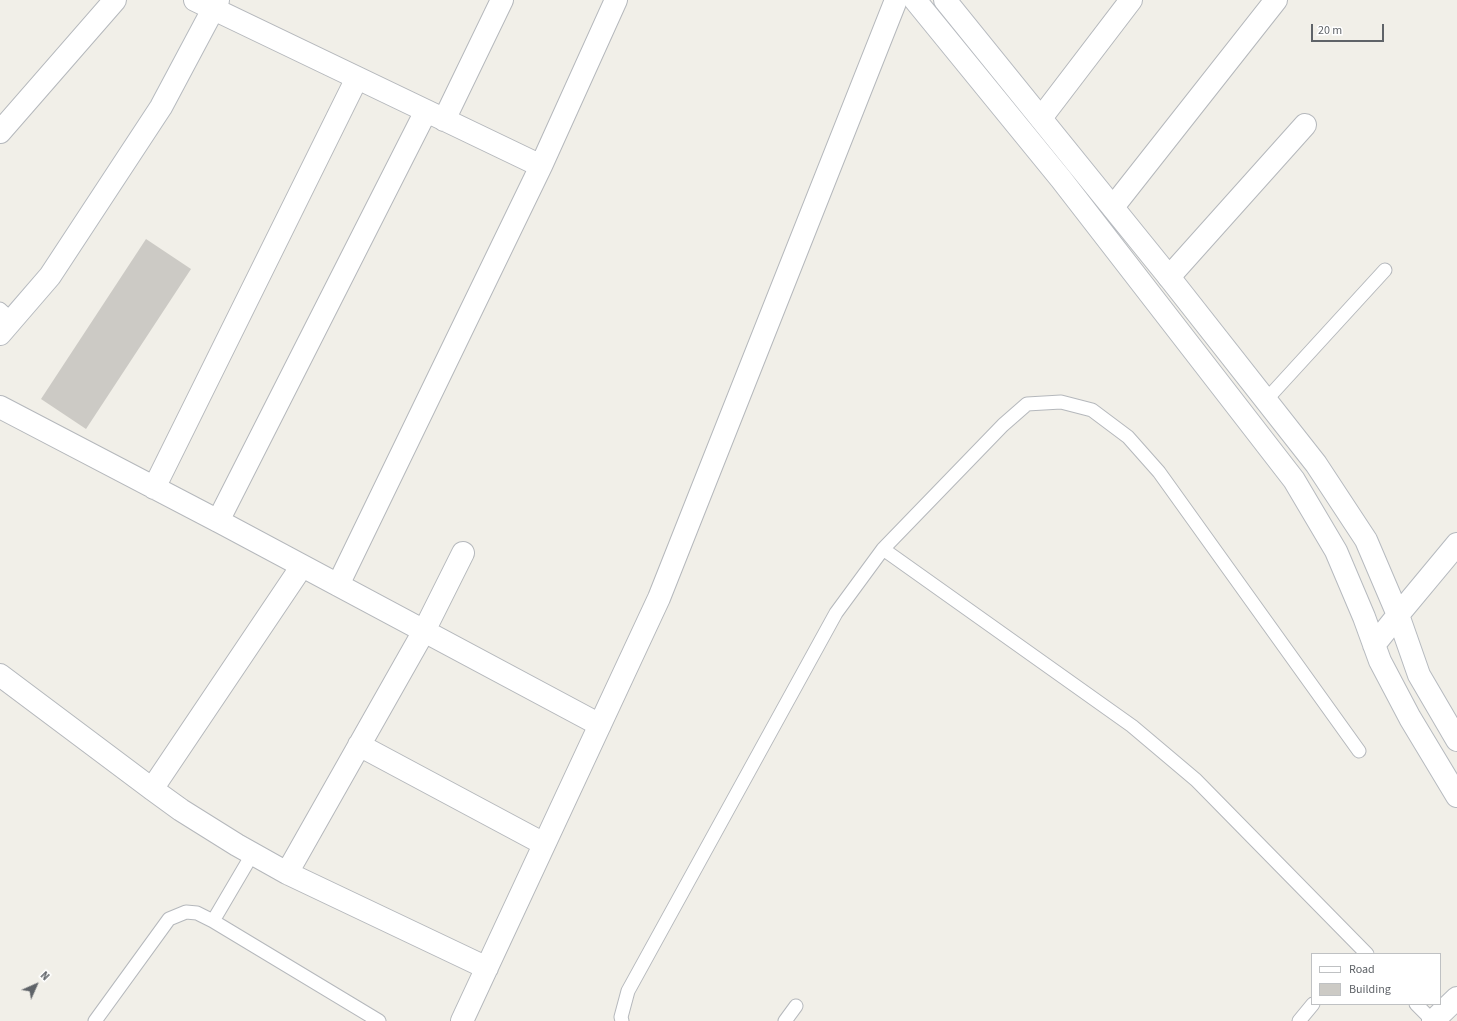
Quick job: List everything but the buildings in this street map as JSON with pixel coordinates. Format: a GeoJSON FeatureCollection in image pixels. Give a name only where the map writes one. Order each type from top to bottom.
{"type":"FeatureCollection","features":[{"type":"Feature","properties":{"kind":"street"},"geometry":{"type":"LineString","coordinates":[[0,132],[115,0]]}},
{"type":"Feature","properties":{"kind":"street"},"geometry":{"type":"LineString","coordinates":[[218,521],[435,115],[502,0]]}},
{"type":"Feature","properties":{"kind":"street"},"geometry":{"type":"LineString","coordinates":[[338,585],[540,166],[616,0]]}},
{"type":"Feature","properties":{"kind":"street"},"geometry":{"type":"LineString","coordinates":[[462,1021],[659,598],[896,0]]}},
{"type":"Feature","properties":{"kind":"street"},"geometry":{"type":"LineString","coordinates":[[915,0],[1061,179],[1294,480],[1336,551],[1380,661],[1410,718],[1457,796]]}},
{"type":"Feature","properties":{"kind":"street"},"geometry":{"type":"LineString","coordinates":[[934,23],[946,0],[1169,277],[1316,464],[1366,540],[1398,615],[1419,676],[1457,740]]}},
{"type":"Feature","properties":{"kind":"street"},"geometry":{"type":"LineString","coordinates":[[1041,118],[1131,0]]}},
{"type":"Feature","properties":{"kind":"street"},"geometry":{"type":"LineString","coordinates":[[1113,207],[1276,0]]}},
{"type":"Feature","properties":{"kind":"street"},"geometry":{"type":"LineString","coordinates":[[4,321],[50,276],[161,107],[208,3],[357,78],[540,166]]}},
{"type":"Feature","properties":{"kind":"street"},"geometry":{"type":"LineString","coordinates":[[154,488],[357,78]]}},
{"type":"Feature","properties":{"kind":"street"},"geometry":{"type":"LineString","coordinates":[[1169,277],[1305,125]]}},
{"type":"Feature","properties":{"kind":"street"},"geometry":{"type":"LineString","coordinates":[[0,407],[218,521],[600,725]]}},
{"type":"Feature","properties":{"kind":"street"},"geometry":{"type":"LineString","coordinates":[[1374,645],[1456,546]]}},
{"type":"Feature","properties":{"kind":"street"},"geometry":{"type":"LineString","coordinates":[[287,873],[424,631],[463,553]]}},
{"type":"Feature","properties":{"kind":"street"},"geometry":{"type":"LineString","coordinates":[[152,790],[302,566]]}},
{"type":"Feature","properties":{"kind":"street"},"geometry":{"type":"LineString","coordinates":[[0,675],[152,790],[187,814],[287,873],[487,968]]}},
{"type":"Feature","properties":{"kind":"street"},"geometry":{"type":"LineString","coordinates":[[359,745],[544,844]]}},
{"type":"Feature","properties":{"kind":"street"},"geometry":{"type":"LineString","coordinates":[[1433,1021],[1457,998]]}},
{"type":"Feature","properties":{"kind":"lane"},"geometry":{"type":"LineString","coordinates":[[1266,400],[1385,270]]}},
{"type":"Feature","properties":{"kind":"lane"},"geometry":{"type":"LineString","coordinates":[[622,1021],[621,1017],[628,991],[836,612],[883,549],[1003,425],[1027,404],[1061,402],[1092,410],[1128,437],[1159,472],[1359,751]]}},
{"type":"Feature","properties":{"kind":"lane"},"geometry":{"type":"LineString","coordinates":[[883,549],[1138,731],[1196,780],[1361,952]]}},
{"type":"Feature","properties":{"kind":"lane"},"geometry":{"type":"LineString","coordinates":[[213,921],[252,853]]}},
{"type":"Feature","properties":{"kind":"lane"},"geometry":{"type":"LineString","coordinates":[[95,1021],[169,919],[186,912],[197,914],[213,921],[379,1021]]}},
{"type":"Feature","properties":{"kind":"lane"},"geometry":{"type":"LineString","coordinates":[[1299,1021],[1312,1005]]}},
{"type":"Feature","properties":{"kind":"lane"},"geometry":{"type":"LineString","coordinates":[[1417,1005],[1433,1021]]}},
{"type":"Feature","properties":{"kind":"lane"},"geometry":{"type":"LineString","coordinates":[[785,1021],[796,1006]]}}]}
